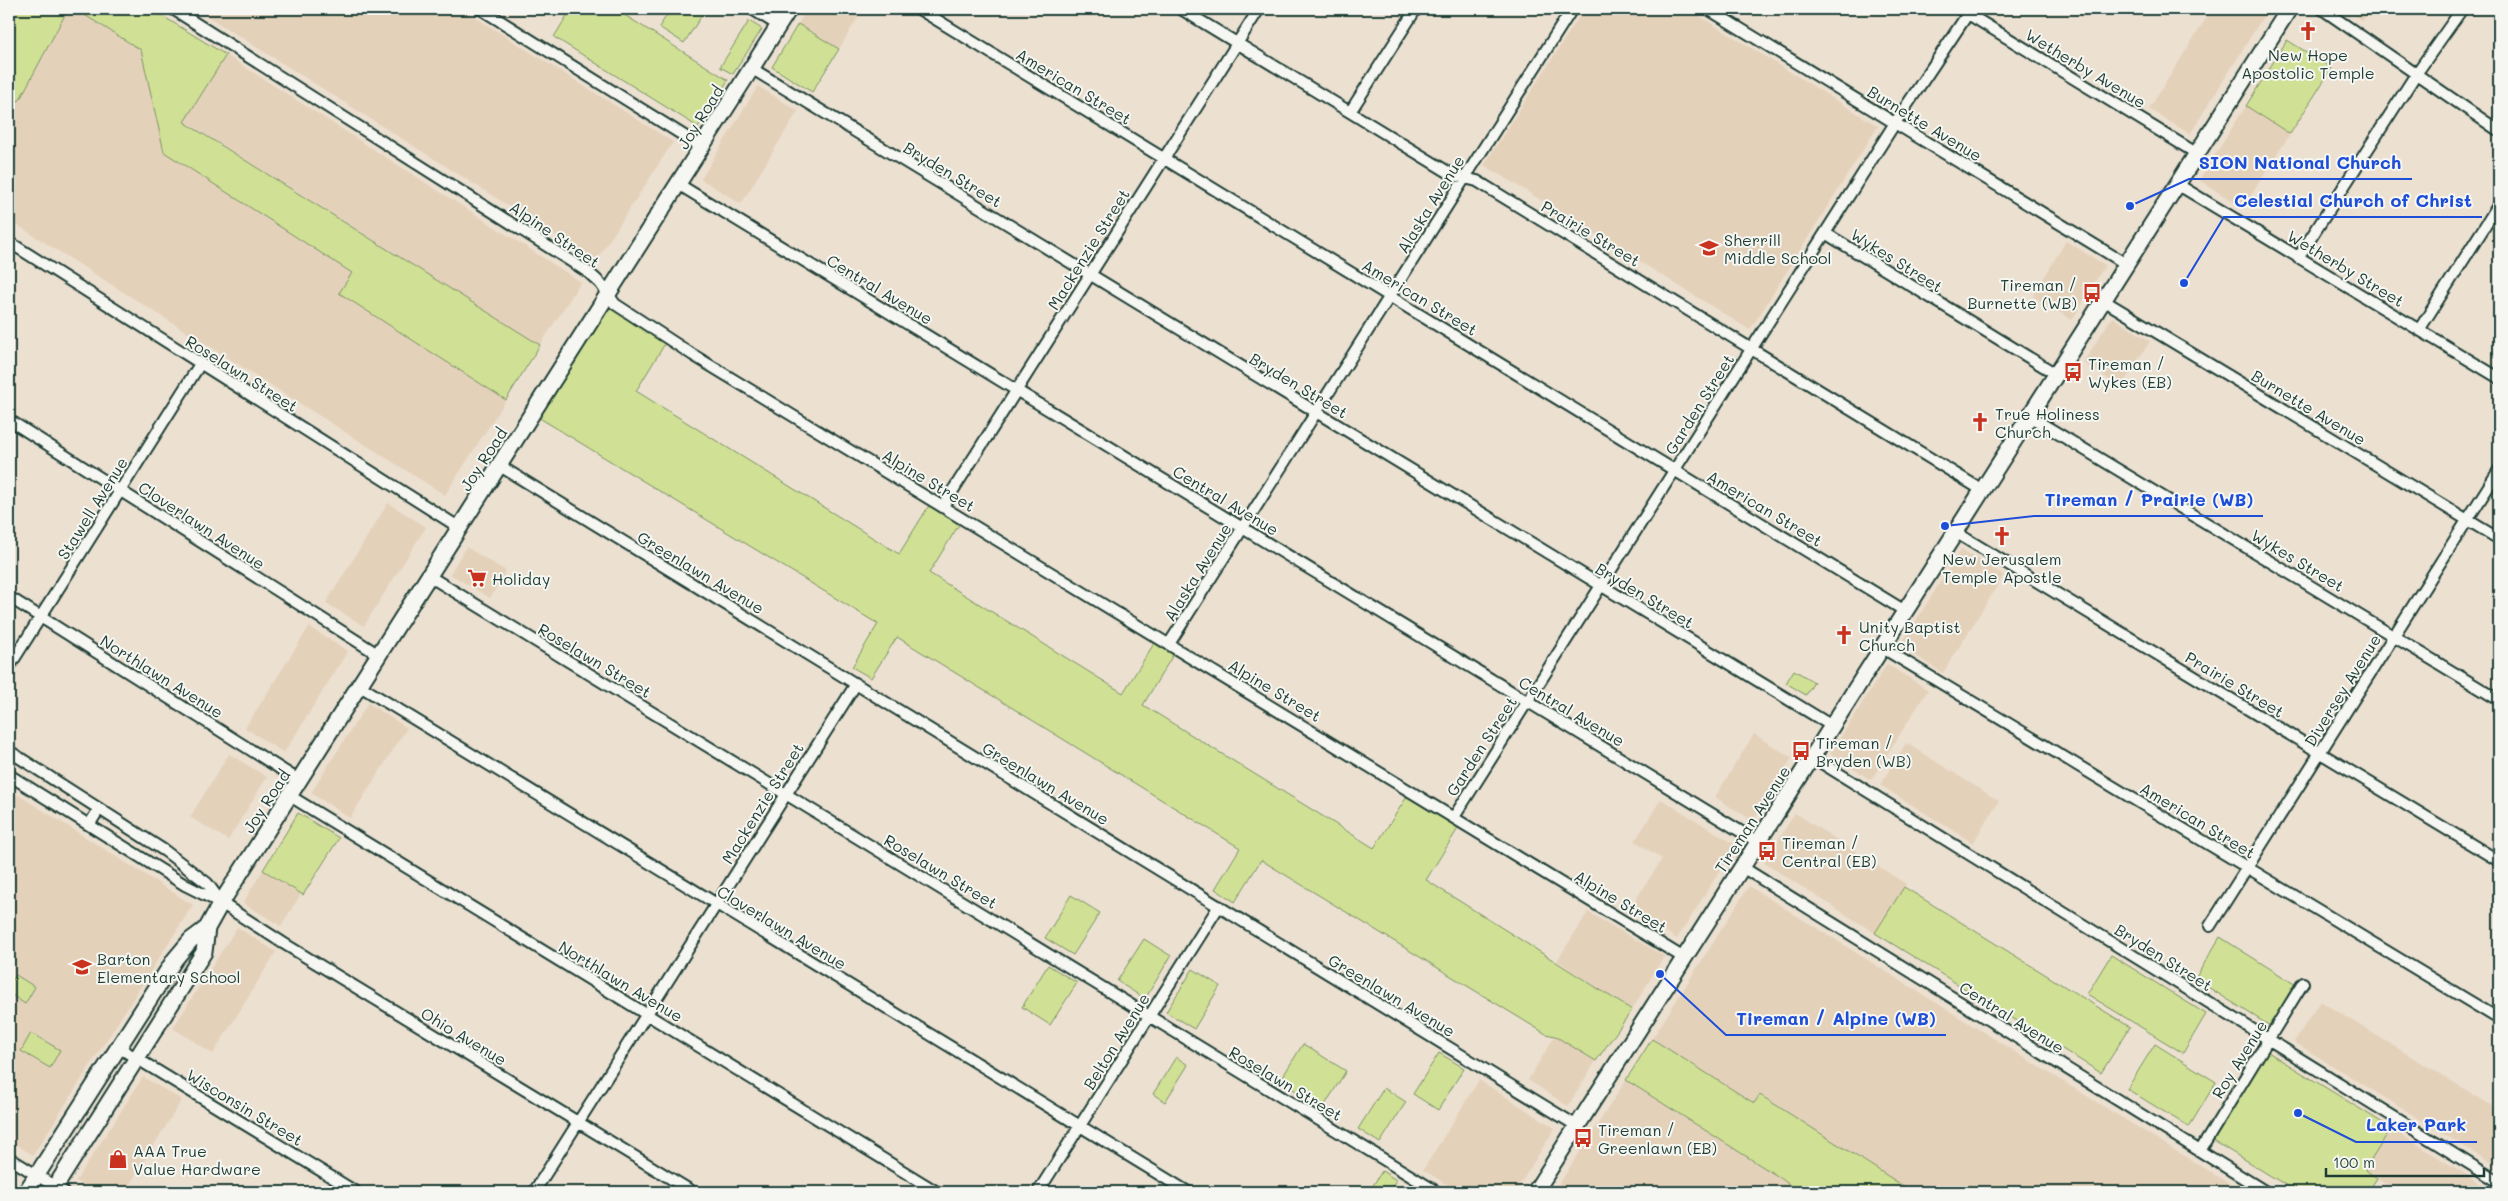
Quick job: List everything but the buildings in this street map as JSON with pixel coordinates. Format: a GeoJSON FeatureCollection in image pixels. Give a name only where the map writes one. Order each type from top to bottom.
{"type":"FeatureCollection","features":[{"type":"Feature","properties":{"kind":"street","name":"Alpine Street"},"geometry":{"type":"LineString","coordinates":[[173,9],[588,272],[609,294],[615,304],[693,355],[1684,958]]}},
{"type":"Feature","properties":{"kind":"street"},"geometry":{"type":"LineString","coordinates":[[481,9],[702,147]]}},
{"type":"Feature","properties":{"kind":"street"},"geometry":{"type":"LineString","coordinates":[[752,9],[778,25]]}},
{"type":"Feature","properties":{"kind":"street","name":"Joy Road"},"geometry":{"type":"LineString","coordinates":[[57,1191],[204,952],[207,928],[221,903],[789,9]]}},
{"type":"Feature","properties":{"kind":"street","name":"American Street"},"geometry":{"type":"LineString","coordinates":[[919,9],[1905,611]]}},
{"type":"Feature","properties":{"kind":"street","name":"Prairie Street"},"geometry":{"type":"LineString","coordinates":[[1181,9],[1453,175],[1485,186],[1982,490]]}},
{"type":"Feature","properties":{"kind":"street","name":"Mackenzie Street"},"geometry":{"type":"LineString","coordinates":[[943,506],[1259,9]]}},
{"type":"Feature","properties":{"kind":"street"},"geometry":{"type":"LineString","coordinates":[[1350,112],[1416,9]]}},
{"type":"Feature","properties":{"kind":"street","name":"Alaska Avenue"},"geometry":{"type":"LineString","coordinates":[[1169,644],[1572,9]]}},
{"type":"Feature","properties":{"kind":"street","name":"Burnette Avenue"},"geometry":{"type":"LineString","coordinates":[[1708,9],[2126,264]]}},
{"type":"Feature","properties":{"kind":"street","name":"Tireman Avenue"},"geometry":{"type":"LineString","coordinates":[[1535,1192],[2289,9]]}},
{"type":"Feature","properties":{"kind":"street"},"geometry":{"type":"LineString","coordinates":[[2322,9],[2499,131]]}},
{"type":"Feature","properties":{"kind":"street"},"geometry":{"type":"LineString","coordinates":[[2298,258],[2416,74],[2462,9]]}},
{"type":"Feature","properties":{"kind":"street","name":"Garden Street"},"geometry":{"type":"LineString","coordinates":[[1454,817],[1966,10]]}},
{"type":"Feature","properties":{"kind":"street","name":"Wetherby Avenue"},"geometry":{"type":"LineString","coordinates":[[1966,10],[2196,153]]}},
{"type":"Feature","properties":{"kind":"street","name":"Bryden Street"},"geometry":{"type":"LineString","coordinates":[[751,68],[1832,726]]}},
{"type":"Feature","properties":{"kind":"street","name":"Central Avenue"},"geometry":{"type":"LineString","coordinates":[[678,184],[1758,842]]}},
{"type":"Feature","properties":{"kind":"street","name":"Wetherby Street"},"geometry":{"type":"LineString","coordinates":[[2176,184],[2499,378]]}},
{"type":"Feature","properties":{"kind":"street"},"geometry":{"type":"LineString","coordinates":[[2419,330],[2499,204]]}},
{"type":"Feature","properties":{"kind":"street","name":"Wykes Street"},"geometry":{"type":"LineString","coordinates":[[1825,233],[2056,374]]}},
{"type":"Feature","properties":{"kind":"street","name":"Roselawn Street"},"geometry":{"type":"LineString","coordinates":[[9,242],[460,528]]}},
{"type":"Feature","properties":{"kind":"street","name":"Burnette Avenue"},"geometry":{"type":"LineString","coordinates":[[2103,300],[2499,539]]}},
{"type":"Feature","properties":{"kind":"street","name":"Stawell Avenue"},"geometry":{"type":"LineString","coordinates":[[9,668],[200,364]]}},
{"type":"Feature","properties":{"kind":"street","name":"Wykes Street"},"geometry":{"type":"LineString","coordinates":[[2029,416],[2499,700]]}},
{"type":"Feature","properties":{"kind":"street","name":"Cloverlawn Avenue"},"geometry":{"type":"LineString","coordinates":[[9,420],[379,655]]}},
{"type":"Feature","properties":{"kind":"street","name":"Greenlawn Avenue"},"geometry":{"type":"LineString","coordinates":[[500,466],[1578,1126]]}},
{"type":"Feature","properties":{"kind":"street","name":"Diversey Avenue"},"geometry":{"type":"LineString","coordinates":[[2210,926],[2499,470]]}},
{"type":"Feature","properties":{"kind":"street","name":"Prairie Street"},"geometry":{"type":"LineString","coordinates":[[1955,532],[2499,861]]}},
{"type":"Feature","properties":{"kind":"street","name":"Roselawn Street"},"geometry":{"type":"LineString","coordinates":[[429,576],[1437,1192]]}},
{"type":"Feature","properties":{"kind":"street","name":"Northlawn Avenue"},"geometry":{"type":"LineString","coordinates":[[9,597],[300,781]]}},
{"type":"Feature","properties":{"kind":"street","name":"American Street"},"geometry":{"type":"LineString","coordinates":[[1882,647],[2499,1019]]}},
{"type":"Feature","properties":{"kind":"street","name":"Mackenzie Street"},"geometry":{"type":"LineString","coordinates":[[534,1192],[856,684]]}},
{"type":"Feature","properties":{"kind":"street","name":"Cloverlawn Avenue"},"geometry":{"type":"LineString","coordinates":[[360,686],[1188,1192]]}},
{"type":"Feature","properties":{"kind":"street","name":"Ohio Avenue"},"geometry":{"type":"LineString","coordinates":[[9,751],[99,808],[194,872],[207,883],[221,903]]}},
{"type":"Feature","properties":{"kind":"street","name":"Bryden Street"},"geometry":{"type":"LineString","coordinates":[[1812,757],[2499,1182]]}},
{"type":"Feature","properties":{"kind":"street","name":"Ohio Avenue"},"geometry":{"type":"LineString","coordinates":[[9,774],[185,885],[221,903],[283,944],[693,1192]]}},
{"type":"Feature","properties":{"kind":"street","name":"Northlawn Avenue"},"geometry":{"type":"LineString","coordinates":[[290,796],[937,1192]]}},
{"type":"Feature","properties":{"kind":"street"},"geometry":{"type":"LineString","coordinates":[[89,825],[99,808]]}},
{"type":"Feature","properties":{"kind":"street","name":"Central Avenue"},"geometry":{"type":"LineString","coordinates":[[1742,867],[2266,1192]]}},
{"type":"Feature","properties":{"kind":"street","name":"Belton Avenue"},"geometry":{"type":"LineString","coordinates":[[1038,1192],[1219,906]]}},
{"type":"Feature","properties":{"kind":"street","name":"Joy Road"},"geometry":{"type":"LineString","coordinates":[[26,1192],[175,959],[191,940],[207,928]]}},
{"type":"Feature","properties":{"kind":"street","name":"Roy Avenue"},"geometry":{"type":"LineString","coordinates":[[2200,1151],[2303,984]]}},
{"type":"Feature","properties":{"kind":"street","name":"Wisconsin Street"},"geometry":{"type":"LineString","coordinates":[[118,1047],[356,1192]]}},
{"type":"Feature","properties":{"kind":"street"},"geometry":{"type":"LineString","coordinates":[[9,1158],[57,1191]]}},
{"type":"Feature","properties":{"kind":"shaded area"},"geometry":{"type":"Polygon","coordinates":[[[68,9],[75,9],[141,50],[164,152],[352,273],[339,293],[506,400],[445,495],[9,220],[9,96],[19,101],[68,9]]]}},
{"type":"Feature","properties":{"kind":"shaded area"},"geometry":{"type":"Polygon","coordinates":[[[196,9],[462,9],[673,142],[596,261],[196,9]]]}},
{"type":"Feature","properties":{"kind":"shaded area"},"geometry":{"type":"Polygon","coordinates":[[[807,9],[863,9],[839,49],[798,24],[807,9]]]}},
{"type":"Feature","properties":{"kind":"shaded area","name":"Sherrill Middle School"},"geometry":{"type":"Polygon","coordinates":[[[1584,9],[1688,9],[1878,126],[1750,330],[1484,165],[1584,9]]]}},
{"type":"Feature","properties":{"kind":"shaded area"},"geometry":{"type":"Polygon","coordinates":[[[2212,9],[2268,9],[2190,134],[2149,109],[2212,9]]]}},
{"type":"Feature","properties":{"kind":"shaded area"},"geometry":{"type":"Polygon","coordinates":[[[2345,9],[2371,9],[2362,21],[2345,9]]]}},
{"type":"Feature","properties":{"kind":"shaded area"},"geometry":{"type":"Polygon","coordinates":[[[226,55],[581,282],[540,345],[184,121],[226,55]]]}},
{"type":"Feature","properties":{"kind":"shaded area"},"geometry":{"type":"Polygon","coordinates":[[[758,86],[798,111],[741,204],[701,179],[758,86]]]}},
{"type":"Feature","properties":{"kind":"shaded area"},"geometry":{"type":"Polygon","coordinates":[[[2246,106],[2290,134],[2243,208],[2199,180],[2246,106]]]}},
{"type":"Feature","properties":{"kind":"shaded area"},"geometry":{"type":"Polygon","coordinates":[[[2066,241],[2105,265],[2072,320],[2033,296],[2066,241]]]}},
{"type":"Feature","properties":{"kind":"shaded area"},"geometry":{"type":"Polygon","coordinates":[[[2112,317],[2150,341],[2121,387],[2083,363],[2112,317]]]}},
{"type":"Feature","properties":{"kind":"shaded area"},"geometry":{"type":"Polygon","coordinates":[[[388,503],[426,527],[364,626],[326,603],[388,503]]]}},
{"type":"Feature","properties":{"kind":"shaded area"},"geometry":{"type":"Polygon","coordinates":[[[466,547],[506,571],[490,598],[450,574],[466,547]]]}},
{"type":"Feature","properties":{"kind":"shaded area"},"geometry":{"type":"Polygon","coordinates":[[[1961,549],[2004,575],[1943,673],[1900,646],[1961,549]]]}},
{"type":"Feature","properties":{"kind":"shaded area"},"geometry":{"type":"Polygon","coordinates":[[[309,627],[348,651],[284,753],[245,728],[309,627]]]}},
{"type":"Feature","properties":{"kind":"shaded area"},"geometry":{"type":"Polygon","coordinates":[[[1887,664],[1928,690],[1871,780],[1830,754],[1887,664]]]}},
{"type":"Feature","properties":{"kind":"shaded area"},"geometry":{"type":"Polygon","coordinates":[[[368,703],[407,728],[350,818],[311,793],[368,703]]]}},
{"type":"Feature","properties":{"kind":"shaded area"},"geometry":{"type":"Polygon","coordinates":[[[1754,734],[1792,758],[1753,821],[1715,797],[1754,734]]]}},
{"type":"Feature","properties":{"kind":"shaded area"},"geometry":{"type":"Polygon","coordinates":[[[1906,743],[1999,801],[1973,843],[1880,785],[1906,743]]]}},
{"type":"Feature","properties":{"kind":"shaded area"},"geometry":{"type":"Polygon","coordinates":[[[229,754],[267,777],[228,840],[190,817],[229,754]]]}},
{"type":"Feature","properties":{"kind":"shaded area","name":"Barton Elementary School"},"geometry":{"type":"Polygon","coordinates":[[[9,789],[193,905],[33,1155],[9,1140],[9,977],[12,973],[9,961],[9,789]]]}},
{"type":"Feature","properties":{"kind":"shaded area"},"geometry":{"type":"Polygon","coordinates":[[[1661,799],[1736,845],[1677,939],[1630,909],[1662,859],[1635,841],[1661,799]]]}},
{"type":"Feature","properties":{"kind":"shaded area"},"geometry":{"type":"Polygon","coordinates":[[[1795,813],[1906,884],[1875,933],[1764,863],[1795,813]]]}},
{"type":"Feature","properties":{"kind":"shaded area"},"geometry":{"type":"Polygon","coordinates":[[[263,870],[301,894],[281,926],[243,903],[263,870]]]}},
{"type":"Feature","properties":{"kind":"shaded area"},"geometry":{"type":"Polygon","coordinates":[[[1749,886],[2243,1192],[1913,1192],[1760,1095],[1755,1103],[1652,1039],[1749,886]]]}},
{"type":"Feature","properties":{"kind":"shaded area"},"geometry":{"type":"Polygon","coordinates":[[[1588,912],[1664,956],[1632,1010],[1557,961],[1588,912]]]}},
{"type":"Feature","properties":{"kind":"shaded area"},"geometry":{"type":"Polygon","coordinates":[[[237,927],[276,952],[213,1054],[173,1028],[237,927]]]}},
{"type":"Feature","properties":{"kind":"shaded area"},"geometry":{"type":"Polygon","coordinates":[[[2320,1001],[2499,1110],[2499,1168],[2294,1042],[2320,1001]]]}},
{"type":"Feature","properties":{"kind":"shaded area"},"geometry":{"type":"Polygon","coordinates":[[[1555,1036],[1596,1061],[1568,1106],[1528,1080],[1555,1036]]]}},
{"type":"Feature","properties":{"kind":"shaded area"},"geometry":{"type":"Polygon","coordinates":[[[143,1077],[182,1100],[125,1192],[94,1192],[76,1181],[143,1077]]]}},
{"type":"Feature","properties":{"kind":"shaded area"},"geometry":{"type":"Polygon","coordinates":[[[1479,1080],[1555,1128],[1515,1192],[1460,1192],[1423,1170],[1479,1080]]]}},
{"type":"Feature","properties":{"kind":"shaded area"},"geometry":{"type":"Polygon","coordinates":[[[1626,1080],[1782,1179],[1798,1192],[1554,1192],[1626,1080]]]}},
{"type":"Feature","properties":{"kind":"shaded area"},"geometry":{"type":"Polygon","coordinates":[[[2391,1128],[2494,1192],[2398,1192],[2364,1170],[2391,1128]]]}},
{"type":"Feature","properties":{"kind":"green space"},"geometry":{"type":"Polygon","coordinates":[[[9,9],[68,9],[19,101],[9,96],[9,9]]]}},
{"type":"Feature","properties":{"kind":"green space"},"geometry":{"type":"Polygon","coordinates":[[[75,9],[151,9],[226,55],[184,122],[540,345],[506,400],[339,293],[352,273],[164,152],[141,50],[75,9]]]}},
{"type":"Feature","properties":{"kind":"green space"},"geometry":{"type":"Polygon","coordinates":[[[571,9],[615,9],[728,80],[698,127],[554,37],[571,9]]]}},
{"type":"Feature","properties":{"kind":"green space"},"geometry":{"type":"Polygon","coordinates":[[[671,9],[706,9],[684,43],[659,27],[671,9]]]}},
{"type":"Feature","properties":{"kind":"green space"},"geometry":{"type":"Polygon","coordinates":[[[749,21],[762,29],[733,74],[720,67],[749,21]]]}},
{"type":"Feature","properties":{"kind":"green space"},"geometry":{"type":"Polygon","coordinates":[[[798,24],[839,49],[812,92],[772,67],[798,24]]]}},
{"type":"Feature","properties":{"kind":"green space"},"geometry":{"type":"Polygon","coordinates":[[[2287,40],[2332,68],[2290,134],[2246,106],[2287,40]]]}},
{"type":"Feature","properties":{"kind":"green space"},"geometry":{"type":"Polygon","coordinates":[[[605,299],[669,337],[636,391],[899,554],[930,504],[960,523],[929,573],[1123,693],[1155,642],[1174,653],[1143,705],[1374,848],[1408,795],[1459,827],[1426,880],[1632,1010],[1596,1061],[1555,1036],[1546,1034],[1261,860],[1235,902],[1215,889],[1240,848],[897,637],[871,678],[852,667],[878,624],[533,414],[605,299]]]}},
{"type":"Feature","properties":{"kind":"green space"},"geometry":{"type":"Polygon","coordinates":[[[1794,670],[1814,682],[1806,695],[1786,683],[1794,670]]]}},
{"type":"Feature","properties":{"kind":"green space"},"geometry":{"type":"Polygon","coordinates":[[[298,813],[339,838],[303,895],[263,870],[298,813]]]}},
{"type":"Feature","properties":{"kind":"green space"},"geometry":{"type":"Polygon","coordinates":[[[1904,887],[2130,1027],[2101,1073],[1875,933],[1904,887]]]}},
{"type":"Feature","properties":{"kind":"green space"},"geometry":{"type":"Polygon","coordinates":[[[1071,895],[1100,913],[1073,955],[1045,938],[1071,895]]]}},
{"type":"Feature","properties":{"kind":"green space"},"geometry":{"type":"Polygon","coordinates":[[[2220,937],[2296,985],[2270,1026],[2195,979],[2220,937]]]}},
{"type":"Feature","properties":{"kind":"green space"},"geometry":{"type":"Polygon","coordinates":[[[1144,939],[1171,956],[1145,999],[1117,981],[1144,939]]]}},
{"type":"Feature","properties":{"kind":"green space"},"geometry":{"type":"Polygon","coordinates":[[[2111,955],[2206,1014],[2183,1053],[2087,994],[2111,955]]]}},
{"type":"Feature","properties":{"kind":"green space"},"geometry":{"type":"Polygon","coordinates":[[[1048,965],[1077,983],[1050,1025],[1022,1007],[1048,965]]]}},
{"type":"Feature","properties":{"kind":"green space"},"geometry":{"type":"Polygon","coordinates":[[[1193,969],[1220,986],[1194,1029],[1166,1012],[1193,969]]]}},
{"type":"Feature","properties":{"kind":"green space"},"geometry":{"type":"Polygon","coordinates":[[[16,975],[35,987],[25,1004],[9,993],[9,986],[16,975]]]}},
{"type":"Feature","properties":{"kind":"green space"},"geometry":{"type":"Polygon","coordinates":[[[31,1033],[60,1050],[50,1068],[21,1051],[31,1033]]]}},
{"type":"Feature","properties":{"kind":"green space"},"geometry":{"type":"Polygon","coordinates":[[[1652,1039],[1754,1103],[1760,1095],[1913,1192],[1798,1192],[1782,1179],[1626,1080],[1652,1039]]]}},
{"type":"Feature","properties":{"kind":"green space"},"geometry":{"type":"Polygon","coordinates":[[[1303,1044],[1346,1071],[1323,1108],[1280,1081],[1303,1044]]]}},
{"type":"Feature","properties":{"kind":"green space"},"geometry":{"type":"Polygon","coordinates":[[[2155,1044],[2216,1082],[2189,1127],[2127,1089],[2155,1044]]]}},
{"type":"Feature","properties":{"kind":"green space"},"geometry":{"type":"Polygon","coordinates":[[[2268,1052],[2391,1128],[2365,1170],[2377,1178],[2368,1192],[2297,1192],[2212,1140],[2268,1052]]]}},
{"type":"Feature","properties":{"kind":"green space"},"geometry":{"type":"Polygon","coordinates":[[[1439,1053],[1464,1068],[1438,1110],[1413,1094],[1439,1053]]]}},
{"type":"Feature","properties":{"kind":"green space"},"geometry":{"type":"Polygon","coordinates":[[[1176,1057],[1188,1065],[1165,1102],[1153,1094],[1176,1057]]]}},
{"type":"Feature","properties":{"kind":"green space"},"geometry":{"type":"Polygon","coordinates":[[[1384,1088],[1406,1102],[1380,1143],[1358,1129],[1384,1088]]]}},
{"type":"Feature","properties":{"kind":"green space"},"geometry":{"type":"Polygon","coordinates":[[[1382,1171],[1396,1180],[1389,1192],[1369,1192],[1382,1171]]]}},
{"type":"Feature","properties":{"kind":"place","name":"New Hope Apostolic Temple"},"geometry":{"type":"Point","coordinates":[2308,31]}},
{"type":"Feature","properties":{"kind":"place","name":"SION National Church"},"geometry":{"type":"Point","coordinates":[2130,206]}},
{"type":"Feature","properties":{"kind":"place","name":"Sherrill Middle School"},"geometry":{"type":"Point","coordinates":[1709,248]}},
{"type":"Feature","properties":{"kind":"place","name":"Celestial Church of Christ"},"geometry":{"type":"Point","coordinates":[2184,283]}},
{"type":"Feature","properties":{"kind":"place","name":"Tireman / Burnette (WB)"},"geometry":{"type":"Point","coordinates":[2092,293]}},
{"type":"Feature","properties":{"kind":"place","name":"Tireman / Wykes (EB)"},"geometry":{"type":"Point","coordinates":[2073,372]}},
{"type":"Feature","properties":{"kind":"place","name":"True Holiness Church"},"geometry":{"type":"Point","coordinates":[1980,422]}},
{"type":"Feature","properties":{"kind":"place","name":"Tireman / Prairie (WB)"},"geometry":{"type":"Point","coordinates":[1945,526]}},
{"type":"Feature","properties":{"kind":"place","name":"New Jerusalem Temple Apostle"},"geometry":{"type":"Point","coordinates":[2002,536]}},
{"type":"Feature","properties":{"kind":"place","name":"Holiday"},"geometry":{"type":"Point","coordinates":[477,578]}},
{"type":"Feature","properties":{"kind":"place","name":"Unity Baptist Church"},"geometry":{"type":"Point","coordinates":[1844,635]}},
{"type":"Feature","properties":{"kind":"place","name":"Tireman / Bryden (WB)"},"geometry":{"type":"Point","coordinates":[1801,751]}},
{"type":"Feature","properties":{"kind":"place","name":"Tireman / Central (EB)"},"geometry":{"type":"Point","coordinates":[1767,851]}},
{"type":"Feature","properties":{"kind":"place","name":"Barton Elementary School"},"geometry":{"type":"Point","coordinates":[82,967]}},
{"type":"Feature","properties":{"kind":"place","name":"Tireman / Alpine (WB)"},"geometry":{"type":"Point","coordinates":[1660,974]}},
{"type":"Feature","properties":{"kind":"place","name":"Laker Park"},"geometry":{"type":"Point","coordinates":[2298,1113]}},
{"type":"Feature","properties":{"kind":"place","name":"Tireman / Greenlawn (EB)"},"geometry":{"type":"Point","coordinates":[1583,1138]}},
{"type":"Feature","properties":{"kind":"place","name":"AAA True Value Hardware"},"geometry":{"type":"Point","coordinates":[118,1159]}}]}
